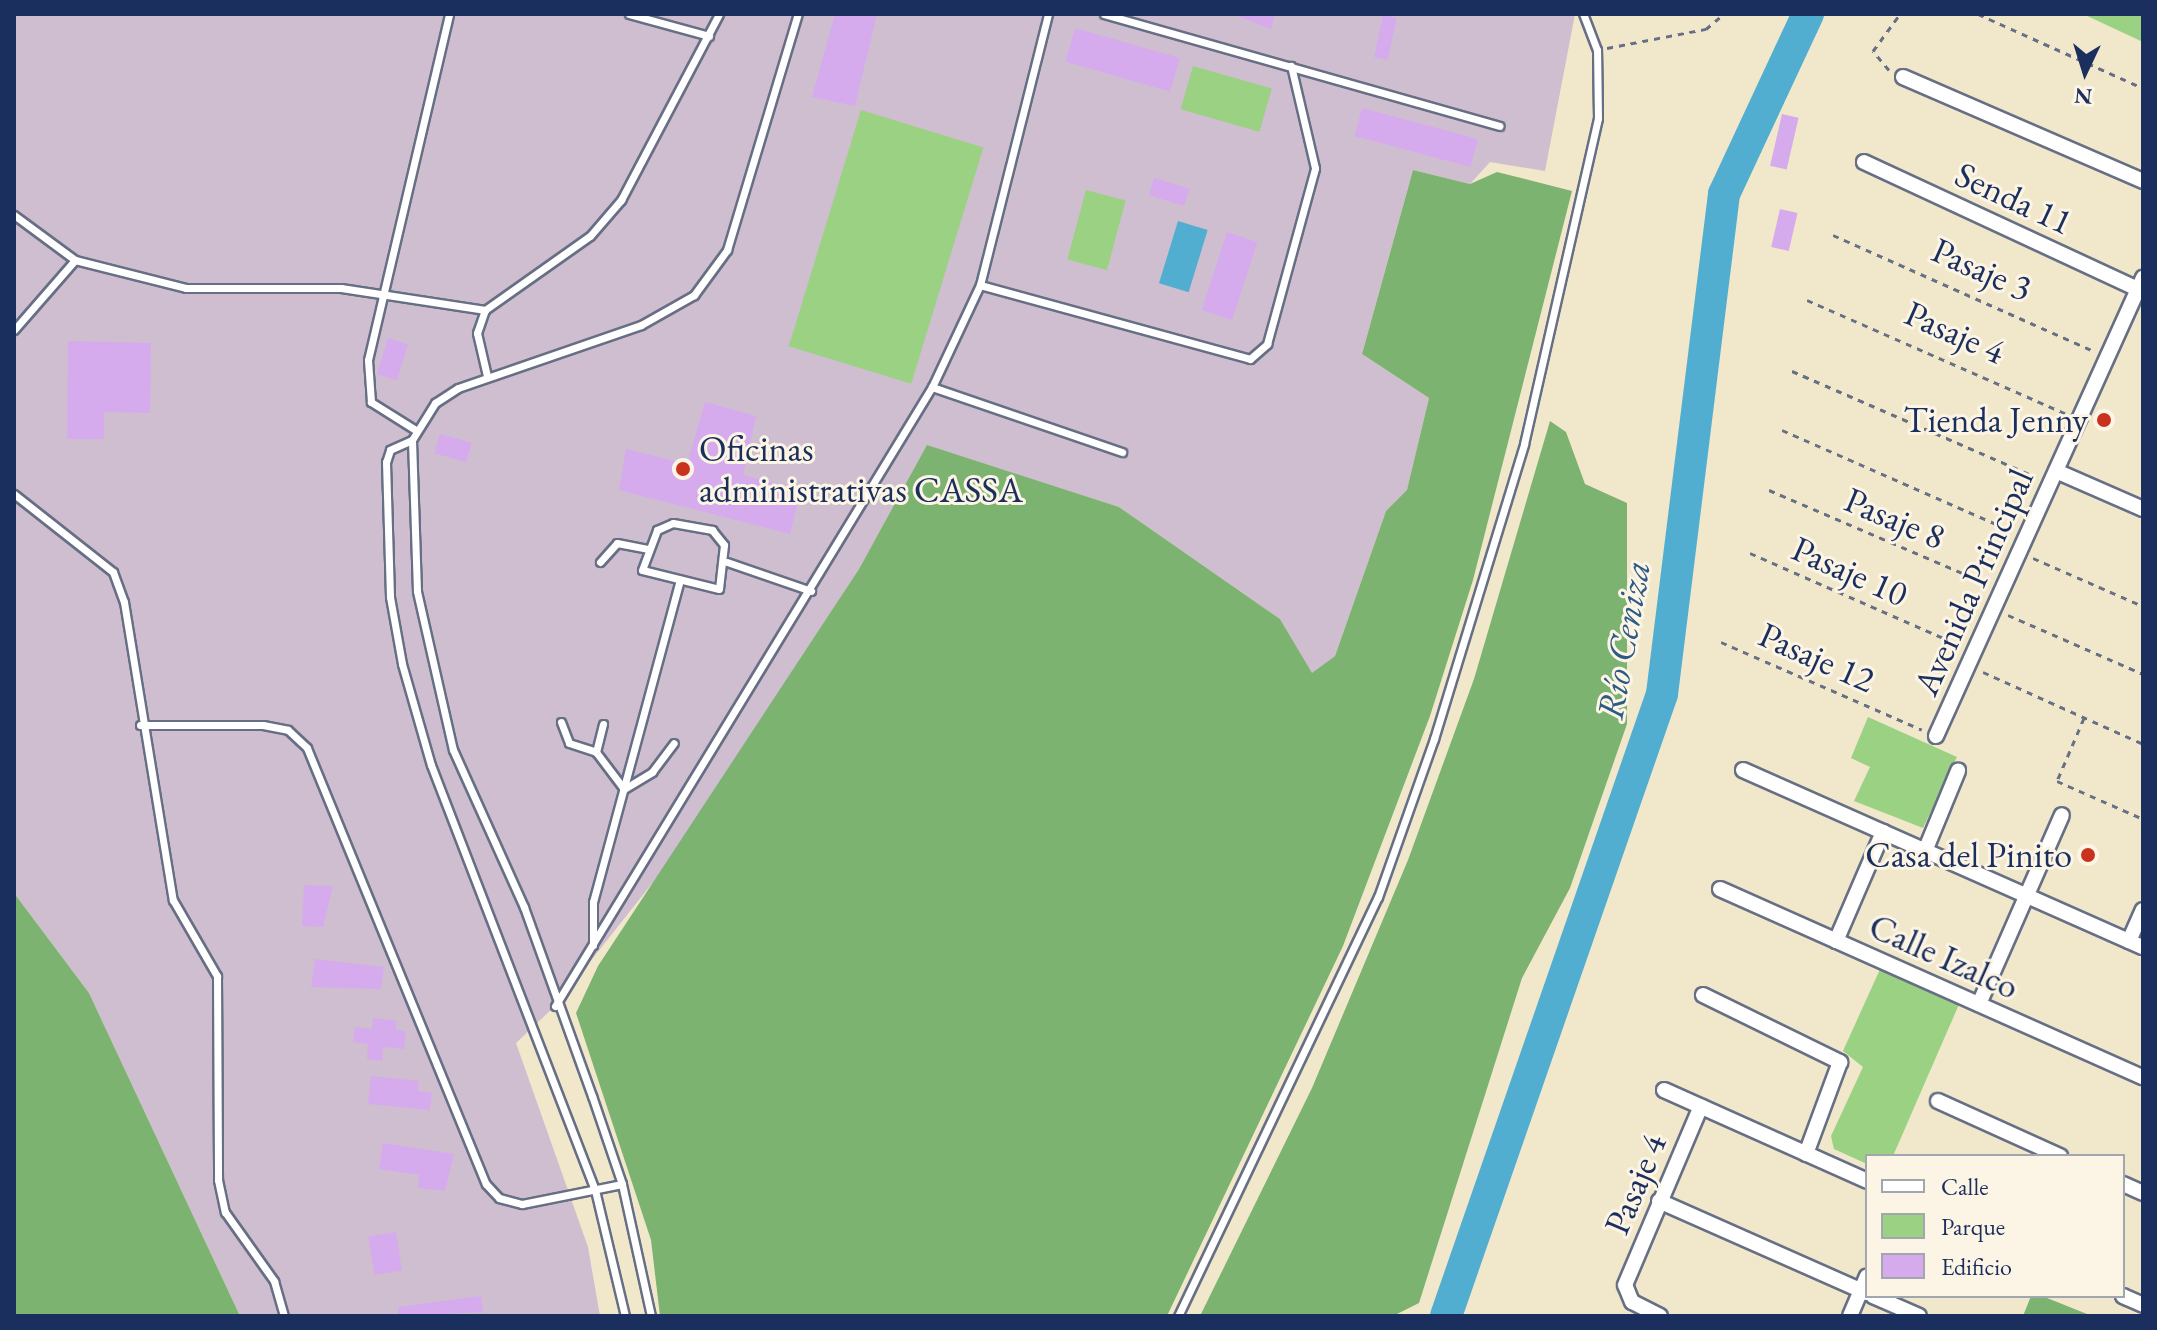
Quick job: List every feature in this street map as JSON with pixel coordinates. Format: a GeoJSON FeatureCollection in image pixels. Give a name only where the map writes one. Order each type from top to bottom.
{"type":"FeatureCollection","features":[{"type":"Feature","properties":{"kind":"street"},"geometry":{"type":"LineString","coordinates":[[1903,77],[2143,181]]}},
{"type":"Feature","properties":{"kind":"street","name":"Senda 11"},"geometry":{"type":"LineString","coordinates":[[1864,162],[2141,283]]}},
{"type":"Feature","properties":{"kind":"street","name":"Avenida Principal"},"geometry":{"type":"LineString","coordinates":[[1936,736],[2141,283]]}},
{"type":"Feature","properties":{"kind":"street"},"geometry":{"type":"LineString","coordinates":[[2053,477],[2143,509]]}},
{"type":"Feature","properties":{"kind":"street"},"geometry":{"type":"LineString","coordinates":[[1743,770],[2136,944],[2143,910]]}},
{"type":"Feature","properties":{"kind":"street"},"geometry":{"type":"LineString","coordinates":[[1925,851],[1958,771]]}},
{"type":"Feature","properties":{"kind":"street"},"geometry":{"type":"LineString","coordinates":[[1979,1004],[2062,815]]}},
{"type":"Feature","properties":{"kind":"street"},"geometry":{"type":"LineString","coordinates":[[1836,941],[1883,832]]}},
{"type":"Feature","properties":{"kind":"street","name":"Calle Izalco"},"geometry":{"type":"LineString","coordinates":[[1720,889],[2143,1077]]}},
{"type":"Feature","properties":{"kind":"street"},"geometry":{"type":"LineString","coordinates":[[1703,995],[1840,1062],[1806,1154]]}},
{"type":"Feature","properties":{"kind":"street"},"geometry":{"type":"LineString","coordinates":[[1664,1090],[1865,1180]]}},
{"type":"Feature","properties":{"kind":"street"},"geometry":{"type":"LineString","coordinates":[[1938,1101],[2056,1154]]}},
{"type":"Feature","properties":{"kind":"street","name":"Pasaje 4"},"geometry":{"type":"LineString","coordinates":[[1660,1316],[1632,1302],[1625,1285],[1701,1106]]}},
{"type":"Feature","properties":{"kind":"street"},"geometry":{"type":"LineString","coordinates":[[1659,1201],[1865,1288]]}},
{"type":"Feature","properties":{"kind":"street"},"geometry":{"type":"LineString","coordinates":[[1850,1316],[1865,1292]]}},
{"type":"Feature","properties":{"kind":"street"},"geometry":{"type":"LineString","coordinates":[[1884,1298],[1919,1316]]}},
{"type":"Feature","properties":{"kind":"lane"},"geometry":{"type":"LineString","coordinates":[[414,429],[386,417],[367,382],[382,292],[449,14]]}},
{"type":"Feature","properties":{"kind":"lane"},"geometry":{"type":"LineString","coordinates":[[629,14],[709,36]]}},
{"type":"Feature","properties":{"kind":"lane"},"geometry":{"type":"LineString","coordinates":[[487,376],[477,333],[485,310],[590,236],[621,200],[719,14]]}},
{"type":"Feature","properties":{"kind":"lane"},"geometry":{"type":"LineString","coordinates":[[651,1316],[622,1184],[555,1006],[524,907],[453,750],[429,662],[417,591],[412,440],[414,429],[435,403],[487,376],[641,325],[694,295],[727,250],[798,14]]}},
{"type":"Feature","properties":{"kind":"lane"},"geometry":{"type":"LineString","coordinates":[[555,1006],[811,591],[932,387],[980,285],[1048,14]]}},
{"type":"Feature","properties":{"kind":"lane"},"geometry":{"type":"LineString","coordinates":[[1104,14],[1499,126]]}},
{"type":"Feature","properties":{"kind":"lane"},"geometry":{"type":"LineString","coordinates":[[1178,1316],[1378,897],[1434,739],[1541,373],[1598,118],[1597,50],[1583,14]]}},
{"type":"Feature","properties":{"kind":"lane"},"geometry":{"type":"LineString","coordinates":[[980,285],[1250,359],[1267,344],[1315,168],[1291,66]]}},
{"type":"Feature","properties":{"kind":"lane"},"geometry":{"type":"LineString","coordinates":[[14,215],[75,260],[186,288],[382,292],[485,310]]}},
{"type":"Feature","properties":{"kind":"lane"},"geometry":{"type":"LineString","coordinates":[[14,330],[75,260]]}},
{"type":"Feature","properties":{"kind":"lane"},"geometry":{"type":"LineString","coordinates":[[932,387],[1122,452]]}},
{"type":"Feature","properties":{"kind":"lane"},"geometry":{"type":"LineString","coordinates":[[412,440],[390,450],[386,462],[390,597],[402,664],[431,765],[595,1190],[625,1316]]}},
{"type":"Feature","properties":{"kind":"lane"},"geometry":{"type":"LineString","coordinates":[[14,494],[113,572],[124,602],[140,725],[173,900],[217,976],[218,1180],[225,1212],[274,1281],[284,1316]]}},
{"type":"Feature","properties":{"kind":"lane"},"geometry":{"type":"LineString","coordinates":[[693,523],[712,530],[727,562],[719,589],[642,570],[647,549],[657,530],[693,523]]}},
{"type":"Feature","properties":{"kind":"lane"},"geometry":{"type":"LineString","coordinates":[[600,562],[617,543],[647,549]]}},
{"type":"Feature","properties":{"kind":"lane"},"geometry":{"type":"LineString","coordinates":[[727,562],[811,591]]}},
{"type":"Feature","properties":{"kind":"lane"},"geometry":{"type":"LineString","coordinates":[[593,945],[593,902],[680,580]]}},
{"type":"Feature","properties":{"kind":"lane"},"geometry":{"type":"LineString","coordinates":[[561,722],[569,743],[596,752],[624,789]]}},
{"type":"Feature","properties":{"kind":"lane"},"geometry":{"type":"LineString","coordinates":[[596,752],[603,724]]}},
{"type":"Feature","properties":{"kind":"lane"},"geometry":{"type":"LineString","coordinates":[[140,725],[263,725],[288,730],[307,748],[486,1184],[499,1198],[522,1204],[622,1184]]}},
{"type":"Feature","properties":{"kind":"lane"},"geometry":{"type":"LineString","coordinates":[[624,789],[652,772],[674,743]]}},
{"type":"Feature","properties":{"kind":"path"},"geometry":{"type":"LineString","coordinates":[[1597,50],[1706,29],[1724,14]]}},
{"type":"Feature","properties":{"kind":"path"},"geometry":{"type":"LineString","coordinates":[[1900,14],[1873,51],[1881,66],[1903,77]]}},
{"type":"Feature","properties":{"kind":"path"},"geometry":{"type":"LineString","coordinates":[[1978,14],[2143,88]]}},
{"type":"Feature","properties":{"kind":"path","name":"Pasaje 3"},"geometry":{"type":"LineString","coordinates":[[1833,235],[2107,357]]}},
{"type":"Feature","properties":{"kind":"path","name":"Pasaje 4"},"geometry":{"type":"LineString","coordinates":[[1807,300],[2079,420]]}},
{"type":"Feature","properties":{"kind":"path"},"geometry":{"type":"LineString","coordinates":[[1792,371],[2053,477]]}},
{"type":"Feature","properties":{"kind":"path"},"geometry":{"type":"LineString","coordinates":[[1782,430],[2026,537]]}},
{"type":"Feature","properties":{"kind":"path","name":"Pasaje 8"},"geometry":{"type":"LineString","coordinates":[[1769,490],[2002,590]]}},
{"type":"Feature","properties":{"kind":"path"},"geometry":{"type":"LineString","coordinates":[[2019,552],[2143,606]]}},
{"type":"Feature","properties":{"kind":"path","name":"Pasaje 10"},"geometry":{"type":"LineString","coordinates":[[1750,553],[1972,659],[2084,718],[2143,744]]}},
{"type":"Feature","properties":{"kind":"path"},"geometry":{"type":"LineString","coordinates":[[1994,609],[2143,674]]}},
{"type":"Feature","properties":{"kind":"path","name":"Pasaje 12"},"geometry":{"type":"LineString","coordinates":[[1721,642],[1936,736]]}},
{"type":"Feature","properties":{"kind":"path"},"geometry":{"type":"LineString","coordinates":[[2084,718],[2057,781],[2143,819]]}},
{"type":"Feature","properties":{"kind":"shaded area"},"geometry":{"type":"Polygon","coordinates":[[[14,14],[1575,14],[1545,171],[1490,162],[1470,184],[1413,170],[1362,354],[1429,398],[1407,491],[1386,511],[1335,656],[1312,674],[1280,619],[1119,507],[927,446],[859,569],[665,867],[555,1006],[516,1043],[588,1247],[600,1316],[240,1316],[89,993],[14,893],[14,14]]]}},
{"type":"Feature","properties":{"kind":"green space"},"geometry":{"type":"Polygon","coordinates":[[[2083,14],[2143,14],[2143,42],[2083,14]]]}},
{"type":"Feature","properties":{"kind":"green space"},"geometry":{"type":"Polygon","coordinates":[[[1193,66],[1272,89],[1259,132],[1181,109],[1193,66]]]}},
{"type":"Feature","properties":{"kind":"green space"},"geometry":{"type":"Polygon","coordinates":[[[861,110],[983,147],[911,384],[789,346],[861,110]]]}},
{"type":"Feature","properties":{"kind":"green space"},"geometry":{"type":"Polygon","coordinates":[[[1413,170],[1470,184],[1497,172],[1572,191],[1473,580],[1430,716],[1343,946],[1167,1316],[660,1316],[651,1240],[576,1013],[598,966],[859,569],[927,445],[1119,507],[1280,619],[1312,673],[1335,656],[1386,511],[1407,490],[1429,398],[1362,354],[1413,170]]]}},
{"type":"Feature","properties":{"kind":"green space"},"geometry":{"type":"Polygon","coordinates":[[[1086,190],[1126,201],[1107,270],[1067,260],[1086,190]]]}},
{"type":"Feature","properties":{"kind":"green space"},"geometry":{"type":"Polygon","coordinates":[[[1550,421],[1566,432],[1585,484],[1627,503],[1627,724],[1570,888],[1522,978],[1419,1303],[1393,1316],[1200,1316],[1312,1088],[1408,860],[1474,679],[1550,421]]]}},
{"type":"Feature","properties":{"kind":"green space"},"geometry":{"type":"Polygon","coordinates":[[[1868,717],[1957,757],[1923,828],[1854,801],[1870,767],[1851,758],[1868,717]]]}},
{"type":"Feature","properties":{"kind":"green space"},"geometry":{"type":"Polygon","coordinates":[[[14,893],[89,993],[240,1316],[14,1316],[14,893]]]}},
{"type":"Feature","properties":{"kind":"green space"},"geometry":{"type":"Polygon","coordinates":[[[1881,967],[1960,1002],[1894,1154],[1865,1154],[1865,1163],[1834,1149],[1831,1136],[1863,1067],[1843,1051],[1881,967]]]}},
{"type":"Feature","properties":{"kind":"green space"},"geometry":{"type":"Polygon","coordinates":[[[2030,1298],[2047,1298],[2092,1316],[2023,1316],[2030,1298]]]}},
{"type":"Feature","properties":{"kind":"water"},"geometry":{"type":"Polygon","coordinates":[[[1178,221],[1208,230],[1189,292],[1159,283],[1178,221]]]}},
{"type":"Feature","properties":{"kind":"building"},"geometry":{"type":"Polygon","coordinates":[[[835,14],[877,14],[855,106],[812,97],[835,14]]]}},
{"type":"Feature","properties":{"kind":"building"},"geometry":{"type":"Polygon","coordinates":[[[1232,14],[1275,14],[1271,29],[1232,14]]]}},
{"type":"Feature","properties":{"kind":"building"},"geometry":{"type":"Polygon","coordinates":[[[1383,15],[1397,18],[1388,60],[1374,57],[1383,15]]]}},
{"type":"Feature","properties":{"kind":"building"},"geometry":{"type":"Polygon","coordinates":[[[1075,28],[1180,58],[1170,92],[1065,62],[1075,28]]]}},
{"type":"Feature","properties":{"kind":"building"},"geometry":{"type":"Polygon","coordinates":[[[1362,108],[1478,139],[1470,167],[1354,136],[1362,108]]]}},
{"type":"Feature","properties":{"kind":"building"},"geometry":{"type":"Polygon","coordinates":[[[1782,114],[1799,118],[1787,169],[1770,166],[1782,114]]]}},
{"type":"Feature","properties":{"kind":"building"},"geometry":{"type":"Polygon","coordinates":[[[1154,178],[1189,189],[1184,206],[1149,195],[1154,178]]]}},
{"type":"Feature","properties":{"kind":"building"},"geometry":{"type":"Polygon","coordinates":[[[1780,209],[1798,213],[1789,251],[1771,247],[1780,209]]]}},
{"type":"Feature","properties":{"kind":"building"},"geometry":{"type":"Polygon","coordinates":[[[1227,232],[1257,242],[1232,320],[1202,310],[1227,232]]]}},
{"type":"Feature","properties":{"kind":"building"},"geometry":{"type":"Polygon","coordinates":[[[388,338],[408,344],[397,380],[377,374],[388,338]]]}},
{"type":"Feature","properties":{"kind":"building"},"geometry":{"type":"Polygon","coordinates":[[[68,341],[151,343],[150,413],[104,412],[104,439],[67,439],[68,341]]]}},
{"type":"Feature","properties":{"kind":"building","name":"Oficinas administrativas CASSA"},"geometry":{"type":"Polygon","coordinates":[[[705,402],[756,416],[743,475],[801,490],[790,534],[619,490],[626,449],[687,464],[705,402]]]}},
{"type":"Feature","properties":{"kind":"building"},"geometry":{"type":"Polygon","coordinates":[[[440,434],[472,443],[466,462],[434,453],[440,434]]]}},
{"type":"Feature","properties":{"kind":"building"},"geometry":{"type":"Polygon","coordinates":[[[304,885],[333,886],[323,927],[302,926],[304,885]]]}},
{"type":"Feature","properties":{"kind":"building"},"geometry":{"type":"Polygon","coordinates":[[[315,959],[384,967],[381,989],[311,987],[315,959]]]}},
{"type":"Feature","properties":{"kind":"building"},"geometry":{"type":"Polygon","coordinates":[[[373,1018],[397,1021],[396,1030],[406,1031],[404,1049],[383,1047],[382,1061],[367,1059],[368,1044],[353,1042],[355,1027],[372,1029],[373,1018]]]}},
{"type":"Feature","properties":{"kind":"building"},"geometry":{"type":"Polygon","coordinates":[[[371,1076],[419,1081],[418,1091],[432,1093],[430,1110],[368,1104],[371,1076]]]}},
{"type":"Feature","properties":{"kind":"building"},"geometry":{"type":"Polygon","coordinates":[[[383,1143],[454,1154],[445,1191],[418,1188],[419,1175],[379,1169],[383,1143]]]}},
{"type":"Feature","properties":{"kind":"building"},"geometry":{"type":"Polygon","coordinates":[[[396,1232],[402,1271],[374,1275],[368,1236],[396,1232]]]}},
{"type":"Feature","properties":{"kind":"building"},"geometry":{"type":"Polygon","coordinates":[[[481,1296],[483,1312],[398,1316],[398,1307],[481,1296]]]}},
{"type":"Feature","properties":{"kind":"waterway","name":"Río Ceniza"},"geometry":{"type":"LineString","coordinates":[[1446,1316],[1662,694],[1724,194],[1808,14]]}},
{"type":"Feature","properties":{"kind":"place","name":"Tienda Jenny"},"geometry":{"type":"Point","coordinates":[2104,420]}},
{"type":"Feature","properties":{"kind":"place","name":"Oficinas administrativas CASSA"},"geometry":{"type":"Point","coordinates":[683,469]}},
{"type":"Feature","properties":{"kind":"place","name":"Casa del Pinito"},"geometry":{"type":"Point","coordinates":[2088,855]}}]}
